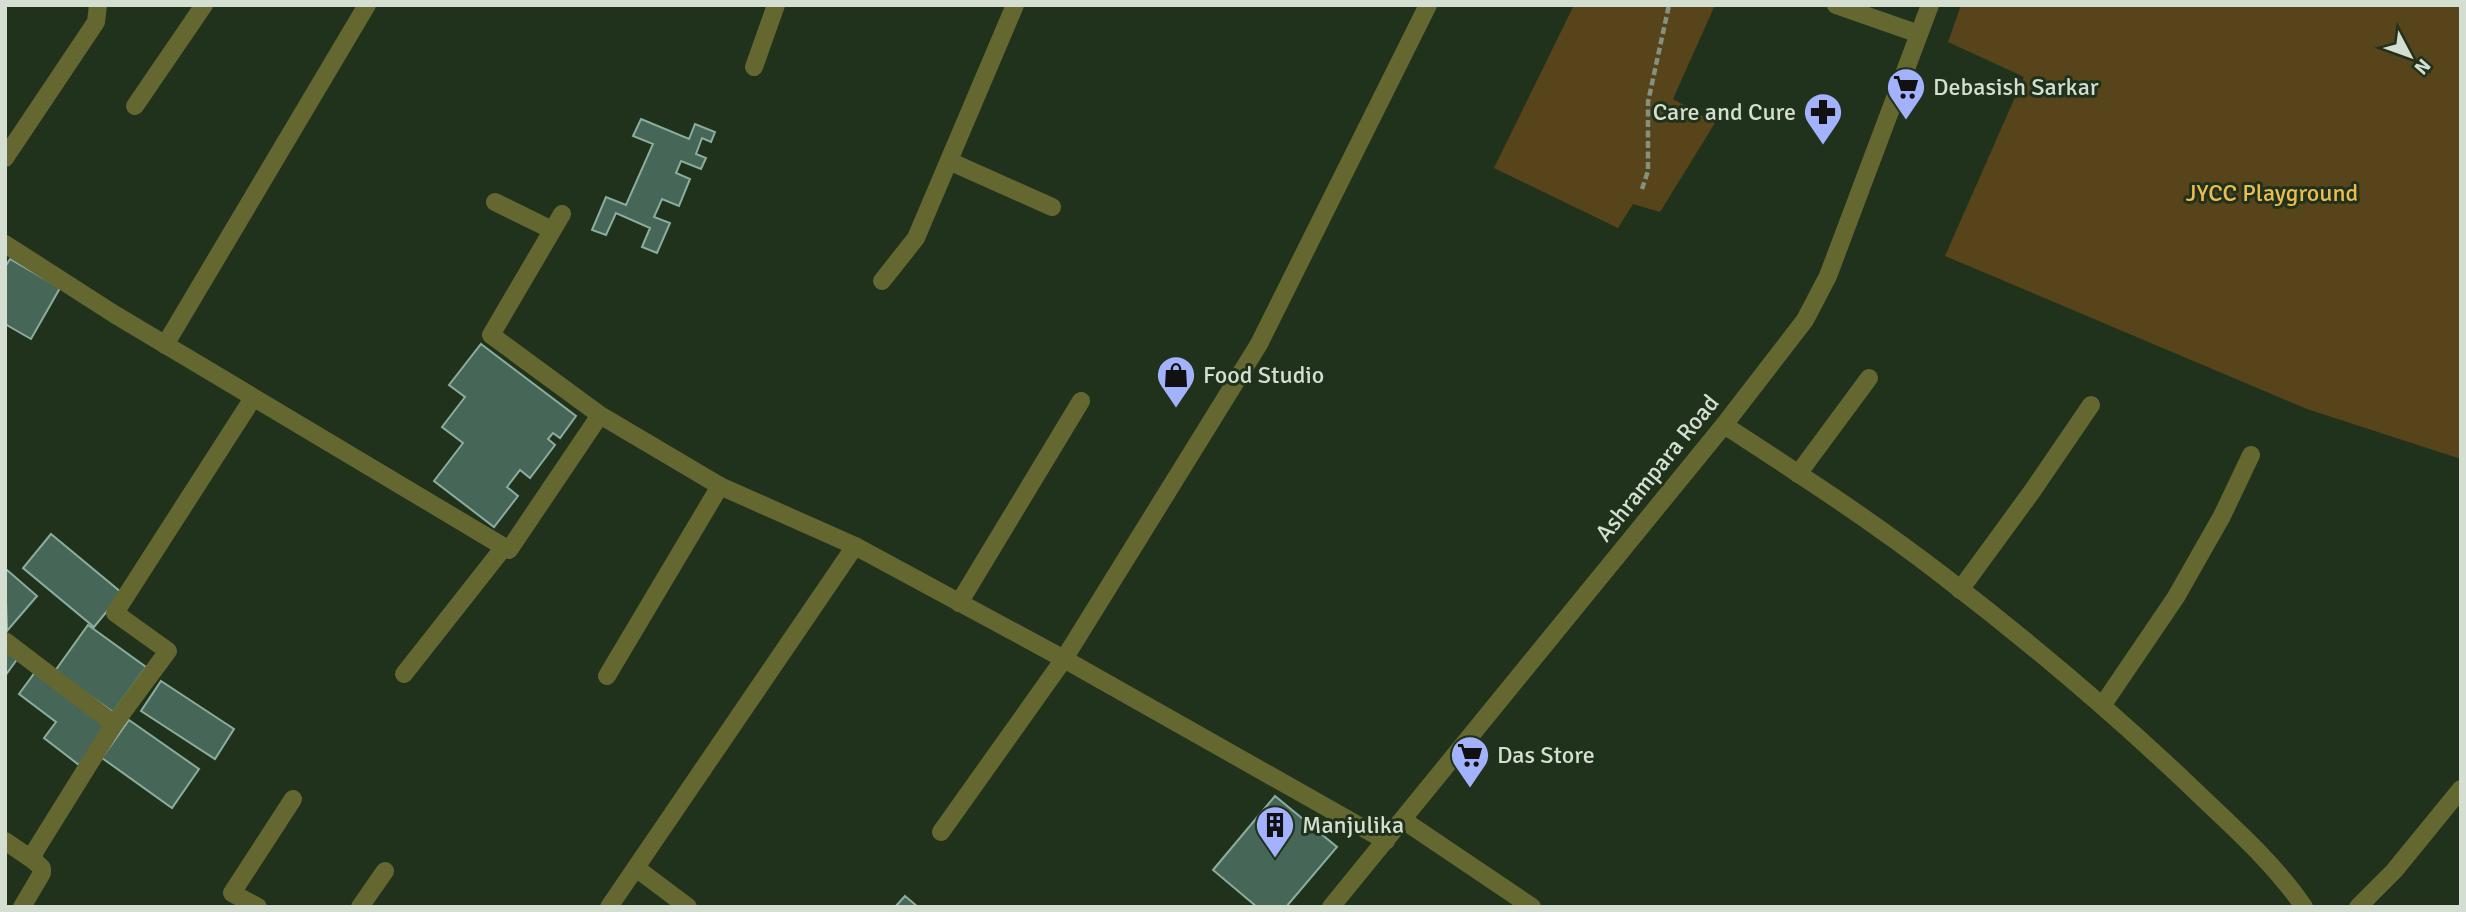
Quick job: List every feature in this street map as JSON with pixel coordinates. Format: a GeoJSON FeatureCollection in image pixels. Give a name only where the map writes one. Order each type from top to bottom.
{"type":"FeatureCollection","features":[{"type":"Feature","properties":{"kind":"street"},"geometry":{"type":"LineString","coordinates":[[5,158],[96,22],[99,5]]}},
{"type":"Feature","properties":{"kind":"street"},"geometry":{"type":"LineString","coordinates":[[135,106],[204,5]]}},
{"type":"Feature","properties":{"kind":"street"},"geometry":{"type":"LineString","coordinates":[[165,345],[368,5]]}},
{"type":"Feature","properties":{"kind":"street"},"geometry":{"type":"LineString","coordinates":[[754,67],[776,5]]}},
{"type":"Feature","properties":{"kind":"street"},"geometry":{"type":"LineString","coordinates":[[882,281],[916,238],[1015,5]]}},
{"type":"Feature","properties":{"kind":"street"},"geometry":{"type":"LineString","coordinates":[[941,832],[1064,659],[1259,344],[1428,5]]}},
{"type":"Feature","properties":{"kind":"street"},"geometry":{"type":"LineString","coordinates":[[1836,5],[1919,34]]}},
{"type":"Feature","properties":{"kind":"street","name":"Ashrampara Road"},"geometry":{"type":"LineString","coordinates":[[1331,907],[1724,425],[1805,320],[1828,276],[1930,5]]}},
{"type":"Feature","properties":{"kind":"street"},"geometry":{"type":"LineString","coordinates":[[949,161],[1052,207]]}},
{"type":"Feature","properties":{"kind":"street"},"geometry":{"type":"LineString","coordinates":[[495,202],[552,230]]}},
{"type":"Feature","properties":{"kind":"street"},"geometry":{"type":"LineString","coordinates":[[562,214],[491,335],[600,415],[719,486],[855,546],[1064,659],[1386,841]]}},
{"type":"Feature","properties":{"kind":"street"},"geometry":{"type":"LineString","coordinates":[[5,244],[165,345],[509,550],[600,415]]}},
{"type":"Feature","properties":{"kind":"street"},"geometry":{"type":"LineString","coordinates":[[1798,474],[1870,378]]}},
{"type":"Feature","properties":{"kind":"street"},"geometry":{"type":"LineString","coordinates":[[33,860],[35,851],[114,724],[168,651],[116,613],[253,398]]}},
{"type":"Feature","properties":{"kind":"street"},"geometry":{"type":"LineString","coordinates":[[959,603],[1081,401]]}},
{"type":"Feature","properties":{"kind":"street"},"geometry":{"type":"LineString","coordinates":[[1960,590],[2034,490],[2091,405]]}},
{"type":"Feature","properties":{"kind":"street"},"geometry":{"type":"LineString","coordinates":[[1724,425],[1846,505],[1960,590],[2102,706],[2150,748],[2286,880],[2304,907]]}},
{"type":"Feature","properties":{"kind":"street"},"geometry":{"type":"LineString","coordinates":[[2102,706],[2176,597],[2222,516],[2251,455]]}},
{"type":"Feature","properties":{"kind":"street"},"geometry":{"type":"LineString","coordinates":[[607,676],[719,486]]}},
{"type":"Feature","properties":{"kind":"street"},"geometry":{"type":"LineString","coordinates":[[609,907],[855,546]]}},
{"type":"Feature","properties":{"kind":"street"},"geometry":{"type":"LineString","coordinates":[[404,674],[504,547]]}},
{"type":"Feature","properties":{"kind":"street"},"geometry":{"type":"LineString","coordinates":[[5,641],[114,724]]}},
{"type":"Feature","properties":{"kind":"street"},"geometry":{"type":"LineString","coordinates":[[2358,907],[2394,871],[2461,789]]}},
{"type":"Feature","properties":{"kind":"street"},"geometry":{"type":"LineString","coordinates":[[258,907],[232,893],[293,799]]}},
{"type":"Feature","properties":{"kind":"street"},"geometry":{"type":"LineString","coordinates":[[1403,820],[1532,907]]}},
{"type":"Feature","properties":{"kind":"street"},"geometry":{"type":"LineString","coordinates":[[5,841],[42,868],[42,873],[22,907]]}},
{"type":"Feature","properties":{"kind":"street"},"geometry":{"type":"LineString","coordinates":[[636,867],[688,907]]}},
{"type":"Feature","properties":{"kind":"street"},"geometry":{"type":"LineString","coordinates":[[360,907],[385,871]]}},
{"type":"Feature","properties":{"kind":"path"},"geometry":{"type":"LineString","coordinates":[[1642,189],[1648,171],[1648,102],[1669,5]]}},
{"type":"Feature","properties":{"kind":"green space"},"geometry":{"type":"Polygon","coordinates":[[[1574,5],[1715,5],[1673,99],[1715,123],[1660,212],[1633,204],[1618,228],[1494,168],[1574,5]]]}},
{"type":"Feature","properties":{"kind":"green space","name":"JYCC Playground"},"geometry":{"type":"Polygon","coordinates":[[[1961,5],[2461,5],[2461,459],[2307,409],[1945,256],[2024,77],[1948,42],[1961,5]]]}},
{"type":"Feature","properties":{"kind":"building"},"geometry":{"type":"Polygon","coordinates":[[[641,119],[689,139],[695,124],[715,132],[711,142],[702,138],[696,154],[706,158],[701,169],[681,161],[676,173],[690,179],[679,206],[662,199],[654,217],[670,223],[657,253],[642,247],[650,228],[616,213],[606,235],[592,230],[606,197],[626,205],[653,144],[633,136],[641,119]]]}},
{"type":"Feature","properties":{"kind":"building"},"geometry":{"type":"Polygon","coordinates":[[[10,259],[60,288],[31,339],[5,324],[5,267],[10,259]]]}},
{"type":"Feature","properties":{"kind":"building"},"geometry":{"type":"Polygon","coordinates":[[[481,344],[576,416],[560,438],[553,433],[548,439],[555,445],[530,478],[520,470],[507,487],[518,496],[494,527],[434,481],[463,443],[442,427],[465,397],[449,385],[481,344]]]}},
{"type":"Feature","properties":{"kind":"building"},"geometry":{"type":"Polygon","coordinates":[[[51,534],[122,593],[94,627],[23,568],[51,534]]]}},
{"type":"Feature","properties":{"kind":"building"},"geometry":{"type":"Polygon","coordinates":[[[7,570],[37,596],[7,631],[5,572],[7,570]]]}},
{"type":"Feature","properties":{"kind":"building"},"geometry":{"type":"Polygon","coordinates":[[[88,625],[146,667],[113,712],[55,671],[88,625]]]}},
{"type":"Feature","properties":{"kind":"building"},"geometry":{"type":"Polygon","coordinates":[[[5,649],[18,658],[5,676],[5,649]]]}},
{"type":"Feature","properties":{"kind":"building"},"geometry":{"type":"Polygon","coordinates":[[[36,671],[108,727],[79,765],[44,738],[56,722],[19,694],[36,671]]]}},
{"type":"Feature","properties":{"kind":"building"},"geometry":{"type":"Polygon","coordinates":[[[161,681],[234,729],[215,759],[141,711],[161,681]]]}},
{"type":"Feature","properties":{"kind":"building"},"geometry":{"type":"Polygon","coordinates":[[[129,720],[199,769],[172,808],[102,758],[129,720]]]}},
{"type":"Feature","properties":{"kind":"building","name":"Manjulika"},"geometry":{"type":"Polygon","coordinates":[[[1275,796],[1337,847],[1286,907],[1257,907],[1213,870],[1275,796]]]}},
{"type":"Feature","properties":{"kind":"building"},"geometry":{"type":"Polygon","coordinates":[[[905,896],[918,907],[895,907],[905,896]]]}},
{"type":"Feature","properties":{"kind":"place","name":"Debasish Sarkar"},"geometry":{"type":"Point","coordinates":[1906,121]}},
{"type":"Feature","properties":{"kind":"place","name":"Care and Cure"},"geometry":{"type":"Point","coordinates":[1823,146]}},
{"type":"Feature","properties":{"kind":"place","name":"Food Studio"},"geometry":{"type":"Point","coordinates":[1176,409]}},
{"type":"Feature","properties":{"kind":"place","name":"Das Store"},"geometry":{"type":"Point","coordinates":[1470,789]}},
{"type":"Feature","properties":{"kind":"place","name":"Manjulika"},"geometry":{"type":"Point","coordinates":[1275,859]}}]}
